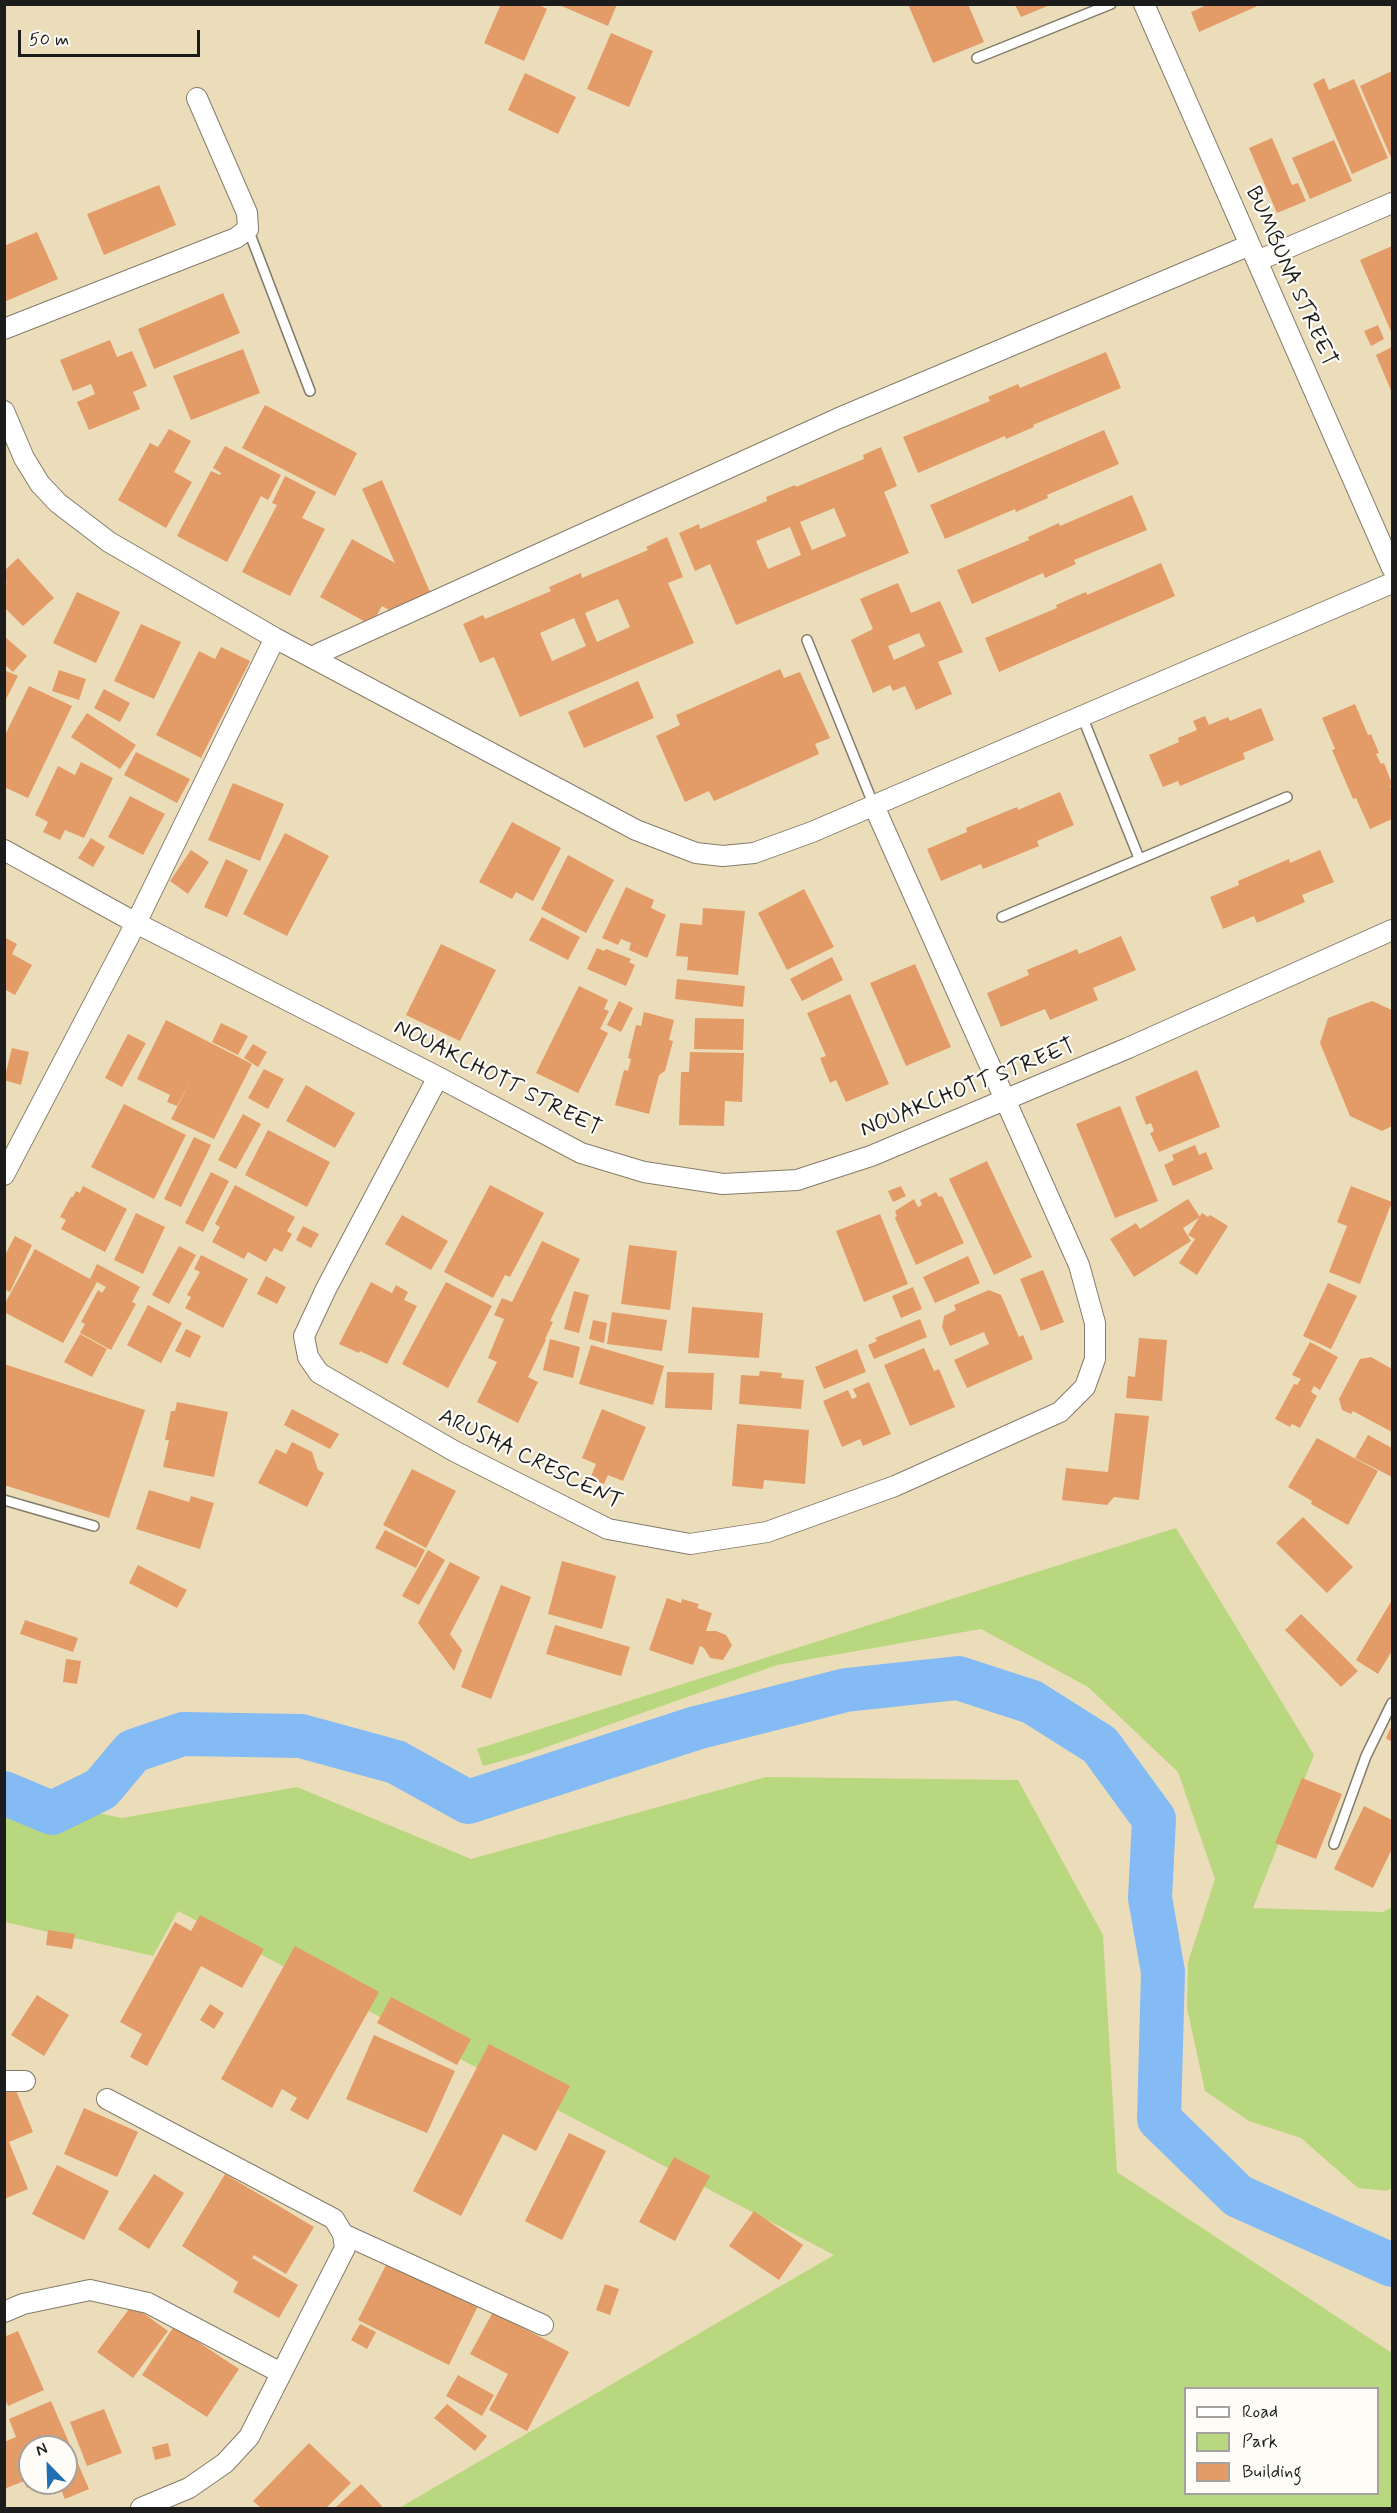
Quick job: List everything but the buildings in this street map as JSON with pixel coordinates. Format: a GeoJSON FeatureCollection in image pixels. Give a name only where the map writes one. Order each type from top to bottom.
{"type":"FeatureCollection","features":[{"type":"Feature","properties":{"kind":"street","name":"BUMBUNA STREET"},"geometry":{"type":"LineString","coordinates":[[1144,4],[1392,568]]}},
{"type":"Feature","properties":{"kind":"street"},"geometry":{"type":"LineString","coordinates":[[4,329],[236,238],[248,228],[247,213],[197,98]]}},
{"type":"Feature","properties":{"kind":"street"},"geometry":{"type":"LineString","coordinates":[[311,657],[839,418],[1253,253],[1392,203]]}},
{"type":"Feature","properties":{"kind":"street"},"geometry":{"type":"LineString","coordinates":[[4,411],[24,458],[40,484],[58,503],[109,542],[275,638],[636,830],[696,853],[723,856],[754,853],[812,832],[1392,583]]}},
{"type":"Feature","properties":{"kind":"street"},"geometry":{"type":"LineString","coordinates":[[4,1175],[136,923],[275,638]]}},
{"type":"Feature","properties":{"kind":"street","name":"ARUSHA CRESCENT"},"geometry":{"type":"LineString","coordinates":[[438,1077],[326,1289],[304,1336],[308,1357],[319,1373],[454,1451],[608,1529],[690,1544],[767,1532],[895,1486],[1060,1412],[1085,1387],[1095,1359],[1095,1323],[1079,1265],[874,806]]}},
{"type":"Feature","properties":{"kind":"street","name":"NOUAKCHOTT STREET"},"geometry":{"type":"LineString","coordinates":[[4,850],[136,923],[438,1077],[581,1153],[644,1172],[723,1184],[797,1180],[871,1156],[1128,1048],[1392,930]]}},
{"type":"Feature","properties":{"kind":"street"},"geometry":{"type":"LineString","coordinates":[[4,2081],[25,2081]]}},
{"type":"Feature","properties":{"kind":"street"},"geometry":{"type":"LineString","coordinates":[[107,2099],[334,2219],[343,2234],[345,2248],[249,2437],[225,2463],[189,2487],[141,2508]]}},
{"type":"Feature","properties":{"kind":"street"},"geometry":{"type":"LineString","coordinates":[[343,2234],[543,2325]]}},
{"type":"Feature","properties":{"kind":"street"},"geometry":{"type":"LineString","coordinates":[[4,2312],[23,2304],[90,2290],[102,2292],[148,2303],[281,2373]]}},
{"type":"Feature","properties":{"kind":"lane"},"geometry":{"type":"LineString","coordinates":[[977,58],[1111,4]]}},
{"type":"Feature","properties":{"kind":"lane"},"geometry":{"type":"LineString","coordinates":[[248,228],[309,391]]}},
{"type":"Feature","properties":{"kind":"lane"},"geometry":{"type":"LineString","coordinates":[[807,640],[874,806]]}},
{"type":"Feature","properties":{"kind":"lane"},"geometry":{"type":"LineString","coordinates":[[1082,716],[1139,858]]}},
{"type":"Feature","properties":{"kind":"lane"},"geometry":{"type":"LineString","coordinates":[[1002,917],[1287,797]]}},
{"type":"Feature","properties":{"kind":"lane"},"geometry":{"type":"LineString","coordinates":[[4,1500],[94,1526]]}},
{"type":"Feature","properties":{"kind":"lane"},"geometry":{"type":"LineString","coordinates":[[1334,1844],[1366,1756],[1392,1703]]}},
{"type":"Feature","properties":{"kind":"green space"},"geometry":{"type":"Polygon","coordinates":[[[1176,1528],[1314,1755],[1253,1908],[1383,1912],[1392,1907],[1392,2188],[1387,2191],[1358,2188],[1301,2138],[1249,2121],[1205,2091],[1187,2008],[1188,1962],[1215,1879],[1178,1772],[1088,1687],[981,1629],[777,1665],[527,1754],[483,1766],[477,1749],[1176,1528]]]}},
{"type":"Feature","properties":{"kind":"green space"},"geometry":{"type":"Polygon","coordinates":[[[766,1777],[1018,1780],[1103,1935],[1117,2172],[1392,2353],[1392,2508],[399,2508],[834,2255],[178,1911],[153,1956],[5,1922],[5,1794],[122,1818],[297,1787],[471,1859],[766,1777]]]}},
{"type":"Feature","properties":{"kind":"waterway"},"geometry":{"type":"LineString","coordinates":[[4,1793],[52,1813],[101,1789],[133,1751],[183,1734],[301,1736],[396,1762],[468,1802],[696,1728],[846,1690],[958,1678],[1032,1702],[1100,1745],[1154,1819],[1150,1898],[1163,1972],[1159,2119],[1238,2196],[1392,2265]]}}]}
